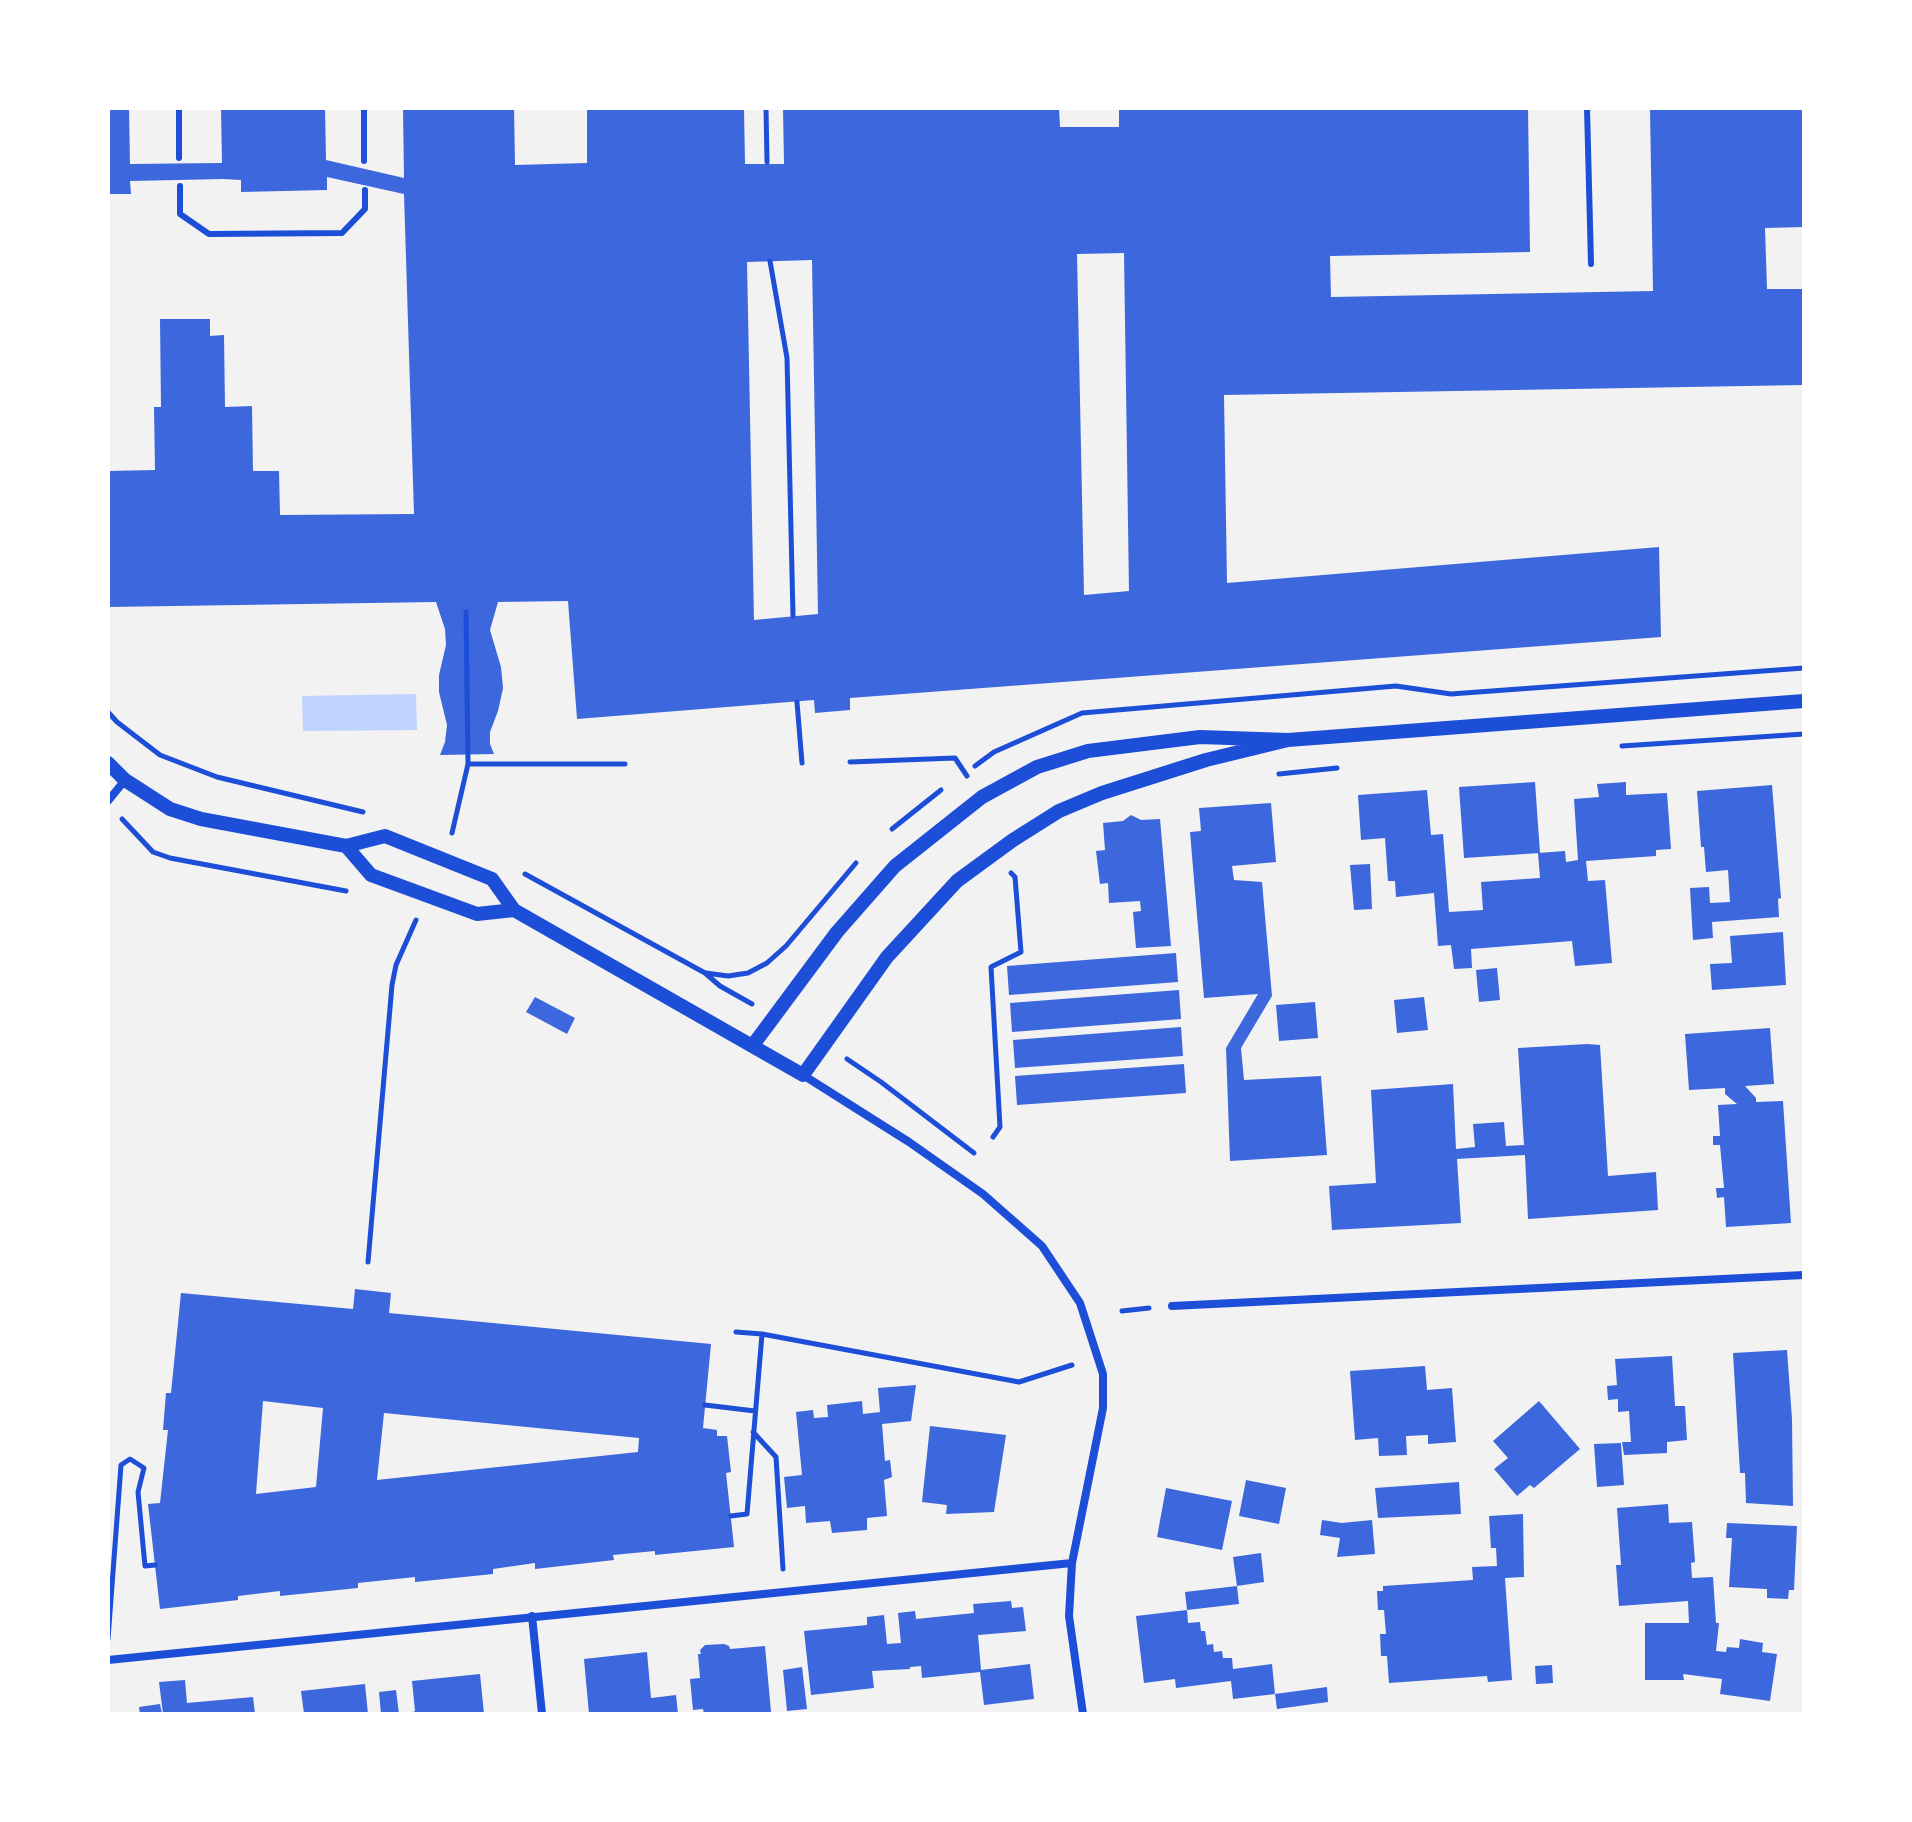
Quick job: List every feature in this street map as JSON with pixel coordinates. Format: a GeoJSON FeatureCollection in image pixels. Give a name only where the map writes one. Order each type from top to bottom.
{"type":"FeatureCollection","features":[{"type":"Feature","properties":{"kind":"street"},"geometry":{"type":"LineString","coordinates":[[753,1045],[837,932],[895,866],[982,797],[1037,767],[1088,751],[1200,737],[1288,740],[1804,701]]}},
{"type":"Feature","properties":{"kind":"street"},"geometry":{"type":"LineString","coordinates":[[803,1075],[887,957],[957,881],[1013,840],[1059,811],[1102,793],[1206,760],[1288,740]]}},
{"type":"Feature","properties":{"kind":"street"},"geometry":{"type":"LineString","coordinates":[[108,763],[125,780],[170,809],[201,819],[346,846],[385,836],[492,879],[514,910],[753,1045],[909,1142],[983,1194],[1042,1246],[1080,1303],[1103,1374],[1103,1408],[1072,1563],[1069,1616],[1083,1714]]}},
{"type":"Feature","properties":{"kind":"street"},"geometry":{"type":"LineString","coordinates":[[108,801],[125,780]]}},
{"type":"Feature","properties":{"kind":"street"},"geometry":{"type":"LineString","coordinates":[[346,846],[371,875],[477,914],[514,910]]}},
{"type":"Feature","properties":{"kind":"street"},"geometry":{"type":"LineString","coordinates":[[1172,1306],[1804,1275]]}},
{"type":"Feature","properties":{"kind":"street"},"geometry":{"type":"LineString","coordinates":[[108,1660],[1072,1563]]}},
{"type":"Feature","properties":{"kind":"street"},"geometry":{"type":"LineString","coordinates":[[532,1616],[542,1714]]}},
{"type":"Feature","properties":{"kind":"lane"},"geometry":{"type":"LineString","coordinates":[[179,108],[179,158]]}},
{"type":"Feature","properties":{"kind":"lane"},"geometry":{"type":"LineString","coordinates":[[364,108],[364,161]]}},
{"type":"Feature","properties":{"kind":"lane"},"geometry":{"type":"LineString","coordinates":[[1587,108],[1591,264]]}},
{"type":"Feature","properties":{"kind":"lane"},"geometry":{"type":"LineString","coordinates":[[180,186],[180,214],[209,234],[342,233],[365,209],[365,190]]}},
{"type":"Feature","properties":{"kind":"path"},"geometry":{"type":"LineString","coordinates":[[766,108],[767,162]]}},
{"type":"Feature","properties":{"kind":"path"},"geometry":{"type":"LineString","coordinates":[[770,261],[787,358],[793,616]]}},
{"type":"Feature","properties":{"kind":"path"},"geometry":{"type":"LineString","coordinates":[[450,838],[456,825],[468,764],[466,612]]}},
{"type":"Feature","properties":{"kind":"path"},"geometry":{"type":"LineString","coordinates":[[797,702],[802,763]]}},
{"type":"Feature","properties":{"kind":"path"},"geometry":{"type":"LineString","coordinates":[[1609,747],[1804,734]]}},
{"type":"Feature","properties":{"kind":"path"},"geometry":{"type":"LineString","coordinates":[[850,762],[955,758],[965,773]]}},
{"type":"Feature","properties":{"kind":"path"},"geometry":{"type":"LineString","coordinates":[[468,764],[625,764]]}},
{"type":"Feature","properties":{"kind":"path"},"geometry":{"type":"LineString","coordinates":[[1265,776],[1340,767]]}},
{"type":"Feature","properties":{"kind":"path"},"geometry":{"type":"LineString","coordinates":[[143,842],[153,852],[170,858],[358,893]]}},
{"type":"Feature","properties":{"kind":"path"},"geometry":{"type":"LineString","coordinates":[[993,1137],[1000,1127],[991,967],[1021,952],[1015,877],[1008,869]]}},
{"type":"Feature","properties":{"kind":"path"},"geometry":{"type":"LineString","coordinates":[[368,1262],[392,985],[396,965],[419,914]]}},
{"type":"Feature","properties":{"kind":"path"},"geometry":{"type":"LineString","coordinates":[[736,1332],[762,1334],[1019,1382],[1072,1365]]}},
{"type":"Feature","properties":{"kind":"path"},"geometry":{"type":"LineString","coordinates":[[731,1516],[747,1514],[762,1334]]}},
{"type":"Feature","properties":{"kind":"path"},"geometry":{"type":"LineString","coordinates":[[705,1405],[755,1411]]}},
{"type":"Feature","properties":{"kind":"path"},"geometry":{"type":"LineString","coordinates":[[752,1432],[776,1457],[785,1591]]}},
{"type":"Feature","properties":{"kind":"path"},"geometry":{"type":"LineString","coordinates":[[108,1643],[121,1465],[130,1459],[144,1468],[138,1492],[145,1566],[155,1565]]}},
{"type":"Feature","properties":{"kind":"water"},"geometry":{"type":"Polygon","coordinates":[[[416,694],[417,730],[303,731],[302,696],[416,694]]]}},
{"type":"Feature","properties":{"kind":"building"},"geometry":{"type":"Polygon","coordinates":[[[108,108],[129,108],[130,164],[222,163],[221,108],[325,108],[326,160],[404,178],[403,108],[514,108],[515,165],[587,163],[587,108],[744,108],[745,164],[784,164],[783,108],[1059,108],[1060,127],[1119,127],[1119,108],[1528,108],[1530,252],[1330,256],[1331,297],[1653,291],[1650,108],[1804,108],[1804,227],[1765,228],[1767,289],[1804,289],[1804,385],[1224,395],[1227,583],[1659,547],[1661,637],[850,698],[850,710],[815,713],[814,700],[577,719],[568,601],[498,602],[490,630],[501,667],[503,688],[490,732],[494,754],[440,755],[447,725],[439,692],[439,675],[446,645],[445,629],[436,602],[108,607],[108,471],[155,470],[154,407],[161,407],[160,319],[210,319],[210,336],[224,335],[225,407],[252,406],[253,471],[279,471],[280,515],[414,514],[404,194],[327,177],[327,190],[241,192],[241,180],[223,179],[130,181],[131,194],[108,194],[108,108]],[[1124,253],[1077,254],[1084,595],[1129,591],[1124,253]],[[812,260],[747,262],[754,620],[818,614],[812,260]]]}},
{"type":"Feature","properties":{"kind":"building"},"geometry":{"type":"Polygon","coordinates":[[[1535,782],[1540,853],[1464,858],[1459,787],[1535,782]]]}},
{"type":"Feature","properties":{"kind":"building"},"geometry":{"type":"Polygon","coordinates":[[[1626,782],[1626,795],[1667,793],[1671,849],[1656,850],[1656,856],[1586,861],[1588,881],[1605,880],[1612,963],[1575,966],[1572,941],[1471,949],[1472,968],[1454,969],[1451,945],[1438,946],[1434,893],[1396,897],[1395,881],[1388,881],[1385,838],[1361,840],[1358,795],[1427,790],[1431,835],[1443,834],[1449,912],[1483,910],[1481,882],[1540,878],[1538,853],[1565,851],[1566,862],[1578,860],[1574,799],[1599,797],[1597,784],[1626,782]]]}},
{"type":"Feature","properties":{"kind":"building"},"geometry":{"type":"Polygon","coordinates":[[[1772,785],[1781,898],[1778,899],[1779,917],[1712,922],[1713,938],[1693,940],[1690,888],[1709,887],[1710,903],[1730,902],[1728,870],[1706,872],[1697,791],[1772,785]]]}},
{"type":"Feature","properties":{"kind":"building"},"geometry":{"type":"Polygon","coordinates":[[[1271,803],[1276,862],[1232,866],[1234,880],[1262,882],[1272,996],[1241,1048],[1244,1080],[1321,1076],[1327,1155],[1230,1161],[1226,1048],[1258,994],[1204,998],[1190,832],[1201,831],[1199,808],[1271,803]]]}},
{"type":"Feature","properties":{"kind":"building"},"geometry":{"type":"Polygon","coordinates":[[[1131,815],[1141,820],[1160,819],[1171,946],[1136,948],[1133,912],[1141,911],[1140,901],[1109,903],[1108,883],[1100,884],[1096,851],[1105,850],[1103,823],[1123,821],[1131,815]]]}},
{"type":"Feature","properties":{"kind":"building"},"geometry":{"type":"Polygon","coordinates":[[[1370,864],[1372,909],[1354,910],[1350,865],[1370,864]]]}},
{"type":"Feature","properties":{"kind":"building"},"geometry":{"type":"Polygon","coordinates":[[[1783,932],[1786,985],[1712,990],[1710,964],[1732,963],[1730,936],[1783,932]]]}},
{"type":"Feature","properties":{"kind":"building"},"geometry":{"type":"Polygon","coordinates":[[[1176,953],[1178,982],[1009,995],[1007,966],[1176,953]]]}},
{"type":"Feature","properties":{"kind":"building"},"geometry":{"type":"Polygon","coordinates":[[[1497,968],[1500,1000],[1479,1002],[1476,970],[1497,968]]]}},
{"type":"Feature","properties":{"kind":"building"},"geometry":{"type":"Polygon","coordinates":[[[1179,990],[1181,1019],[1012,1032],[1010,1003],[1179,990]]]}},
{"type":"Feature","properties":{"kind":"building"},"geometry":{"type":"Polygon","coordinates":[[[535,997],[575,1018],[567,1034],[526,1012],[535,997]]]}},
{"type":"Feature","properties":{"kind":"building"},"geometry":{"type":"Polygon","coordinates":[[[1424,997],[1428,1030],[1397,1033],[1394,1000],[1424,997]]]}},
{"type":"Feature","properties":{"kind":"building"},"geometry":{"type":"Polygon","coordinates":[[[1315,1002],[1318,1038],[1279,1041],[1276,1005],[1315,1002]]]}},
{"type":"Feature","properties":{"kind":"building"},"geometry":{"type":"Polygon","coordinates":[[[1181,1027],[1183,1056],[1015,1068],[1013,1040],[1181,1027]]]}},
{"type":"Feature","properties":{"kind":"building"},"geometry":{"type":"Polygon","coordinates":[[[1770,1028],[1774,1084],[1745,1086],[1756,1102],[1783,1101],[1791,1223],[1726,1227],[1724,1197],[1717,1198],[1716,1188],[1724,1188],[1720,1145],[1713,1145],[1713,1136],[1720,1136],[1718,1105],[1737,1104],[1725,1094],[1725,1088],[1689,1090],[1685,1034],[1770,1028]]]}},
{"type":"Feature","properties":{"kind":"building"},"geometry":{"type":"Polygon","coordinates":[[[1600,1045],[1608,1176],[1656,1172],[1658,1210],[1528,1219],[1525,1155],[1457,1159],[1461,1223],[1332,1230],[1329,1186],[1376,1183],[1371,1090],[1453,1084],[1456,1149],[1475,1147],[1473,1124],[1504,1122],[1506,1146],[1524,1145],[1518,1048],[1600,1045]]]}},
{"type":"Feature","properties":{"kind":"building"},"geometry":{"type":"Polygon","coordinates":[[[1184,1064],[1186,1093],[1017,1105],[1015,1076],[1184,1064]]]}},
{"type":"Feature","properties":{"kind":"building"},"geometry":{"type":"Polygon","coordinates":[[[355,1289],[391,1293],[389,1313],[711,1344],[703,1428],[717,1430],[717,1436],[727,1436],[731,1472],[726,1473],[734,1547],[655,1555],[655,1551],[613,1555],[614,1560],[535,1569],[535,1563],[493,1569],[493,1574],[415,1582],[415,1577],[358,1583],[358,1588],[280,1596],[280,1591],[238,1596],[238,1600],[160,1609],[148,1504],[160,1503],[168,1430],[163,1430],[166,1393],[171,1393],[181,1293],[353,1309],[355,1289]],[[263,1401],[256,1494],[316,1487],[323,1408],[263,1401]],[[384,1413],[377,1480],[638,1452],[639,1438],[384,1413]]]}},
{"type":"Feature","properties":{"kind":"building"},"geometry":{"type":"Polygon","coordinates":[[[1787,1350],[1793,1506],[1746,1503],[1745,1473],[1740,1473],[1733,1353],[1787,1350]]]}},
{"type":"Feature","properties":{"kind":"building"},"geometry":{"type":"Polygon","coordinates":[[[1672,1356],[1675,1406],[1685,1406],[1687,1440],[1667,1442],[1667,1453],[1624,1455],[1622,1442],[1631,1442],[1629,1411],[1618,1412],[1618,1399],[1608,1400],[1607,1386],[1617,1385],[1615,1359],[1672,1356]]]}},
{"type":"Feature","properties":{"kind":"building"},"geometry":{"type":"Polygon","coordinates":[[[1425,1366],[1427,1390],[1452,1388],[1456,1442],[1428,1444],[1428,1435],[1406,1436],[1407,1455],[1379,1456],[1378,1438],[1355,1440],[1350,1371],[1425,1366]]]}},
{"type":"Feature","properties":{"kind":"building"},"geometry":{"type":"Polygon","coordinates":[[[916,1385],[911,1421],[882,1424],[885,1461],[890,1460],[892,1477],[884,1480],[887,1516],[867,1518],[867,1530],[832,1533],[830,1521],[806,1523],[805,1506],[787,1508],[784,1477],[802,1475],[796,1412],[813,1410],[814,1418],[828,1417],[827,1405],[862,1401],[863,1414],[880,1412],[878,1388],[916,1385]]]}},
{"type":"Feature","properties":{"kind":"building"},"geometry":{"type":"Polygon","coordinates":[[[1539,1401],[1580,1449],[1534,1488],[1530,1485],[1517,1496],[1494,1469],[1508,1458],[1493,1441],[1539,1401]]]}},
{"type":"Feature","properties":{"kind":"building"},"geometry":{"type":"Polygon","coordinates":[[[930,1426],[1006,1435],[994,1512],[946,1514],[947,1505],[922,1502],[930,1426]]]}},
{"type":"Feature","properties":{"kind":"building"},"geometry":{"type":"Polygon","coordinates":[[[1621,1443],[1624,1485],[1597,1487],[1594,1444],[1621,1443]]]}},
{"type":"Feature","properties":{"kind":"building"},"geometry":{"type":"Polygon","coordinates":[[[1246,1480],[1286,1488],[1279,1524],[1239,1516],[1246,1480]]]}},
{"type":"Feature","properties":{"kind":"building"},"geometry":{"type":"Polygon","coordinates":[[[1459,1482],[1461,1514],[1378,1518],[1375,1488],[1459,1482]]]}},
{"type":"Feature","properties":{"kind":"building"},"geometry":{"type":"Polygon","coordinates":[[[1166,1488],[1232,1501],[1222,1550],[1157,1537],[1166,1488]]]}},
{"type":"Feature","properties":{"kind":"building"},"geometry":{"type":"Polygon","coordinates":[[[1668,1504],[1669,1523],[1692,1522],[1695,1562],[1691,1563],[1692,1578],[1713,1577],[1716,1623],[1719,1623],[1716,1651],[1726,1652],[1727,1647],[1739,1648],[1740,1639],[1763,1643],[1762,1652],[1777,1654],[1770,1701],[1720,1694],[1722,1679],[1683,1674],[1684,1680],[1645,1680],[1645,1623],[1689,1623],[1688,1601],[1619,1606],[1616,1565],[1621,1565],[1617,1508],[1668,1504]]]}},
{"type":"Feature","properties":{"kind":"building"},"geometry":{"type":"Polygon","coordinates":[[[1523,1514],[1524,1577],[1505,1578],[1512,1680],[1488,1682],[1487,1676],[1389,1683],[1387,1656],[1381,1656],[1380,1634],[1386,1634],[1384,1610],[1378,1610],[1377,1591],[1383,1591],[1383,1586],[1473,1580],[1472,1567],[1497,1566],[1496,1548],[1491,1548],[1489,1516],[1523,1514]]]}},
{"type":"Feature","properties":{"kind":"building"},"geometry":{"type":"Polygon","coordinates":[[[1322,1520],[1342,1523],[1372,1520],[1375,1554],[1337,1557],[1340,1538],[1320,1535],[1322,1520]]]}},
{"type":"Feature","properties":{"kind":"building"},"geometry":{"type":"Polygon","coordinates":[[[1727,1523],[1797,1526],[1794,1590],[1789,1590],[1788,1599],[1767,1598],[1767,1589],[1729,1587],[1732,1538],[1726,1538],[1727,1523]]]}},
{"type":"Feature","properties":{"kind":"building"},"geometry":{"type":"Polygon","coordinates":[[[1261,1553],[1264,1582],[1237,1586],[1233,1557],[1261,1553]]]}},
{"type":"Feature","properties":{"kind":"building"},"geometry":{"type":"Polygon","coordinates":[[[1237,1586],[1239,1604],[1187,1610],[1185,1592],[1237,1586]]]}},
{"type":"Feature","properties":{"kind":"building"},"geometry":{"type":"Polygon","coordinates":[[[1011,1601],[1012,1608],[1023,1607],[1026,1631],[978,1635],[981,1670],[1030,1664],[1034,1699],[984,1705],[980,1672],[922,1678],[921,1666],[872,1671],[874,1688],[811,1695],[804,1631],[867,1625],[867,1617],[884,1615],[887,1644],[901,1643],[898,1613],[915,1611],[916,1619],[974,1613],[973,1604],[1011,1601]]]}},
{"type":"Feature","properties":{"kind":"building"},"geometry":{"type":"Polygon","coordinates":[[[1187,1610],[1188,1623],[1200,1622],[1207,1645],[1213,1644],[1214,1652],[1222,1651],[1223,1658],[1232,1658],[1233,1669],[1272,1664],[1275,1694],[1233,1699],[1231,1681],[1176,1688],[1175,1679],[1144,1683],[1136,1616],[1187,1610]]]}},
{"type":"Feature","properties":{"kind":"building"},"geometry":{"type":"Polygon","coordinates":[[[724,1644],[730,1649],[765,1646],[771,1712],[704,1714],[703,1709],[693,1710],[690,1679],[700,1678],[698,1654],[705,1645],[724,1644]]]}},
{"type":"Feature","properties":{"kind":"building"},"geometry":{"type":"Polygon","coordinates":[[[647,1652],[651,1698],[676,1695],[678,1714],[589,1714],[584,1659],[647,1652]]]}},
{"type":"Feature","properties":{"kind":"building"},"geometry":{"type":"Polygon","coordinates":[[[1552,1665],[1553,1683],[1536,1684],[1535,1666],[1552,1665]]]}},
{"type":"Feature","properties":{"kind":"building"},"geometry":{"type":"Polygon","coordinates":[[[802,1667],[807,1709],[787,1711],[783,1670],[802,1667]]]}},
{"type":"Feature","properties":{"kind":"building"},"geometry":{"type":"Polygon","coordinates":[[[480,1674],[484,1714],[409,1714],[415,1711],[412,1681],[480,1674]]]}},
{"type":"Feature","properties":{"kind":"building"},"geometry":{"type":"Polygon","coordinates":[[[185,1680],[187,1703],[253,1697],[255,1714],[163,1714],[159,1682],[185,1680]]]}},
{"type":"Feature","properties":{"kind":"building"},"geometry":{"type":"Polygon","coordinates":[[[365,1684],[368,1714],[304,1714],[301,1691],[365,1684]]]}},
{"type":"Feature","properties":{"kind":"building"},"geometry":{"type":"Polygon","coordinates":[[[1327,1687],[1328,1702],[1277,1709],[1275,1694],[1327,1687]]]}},
{"type":"Feature","properties":{"kind":"building"},"geometry":{"type":"Polygon","coordinates":[[[396,1690],[399,1714],[381,1714],[379,1692],[396,1690]]]}},
{"type":"Feature","properties":{"kind":"building"},"geometry":{"type":"Polygon","coordinates":[[[160,1704],[162,1714],[140,1714],[139,1707],[160,1704]]]}}]}
